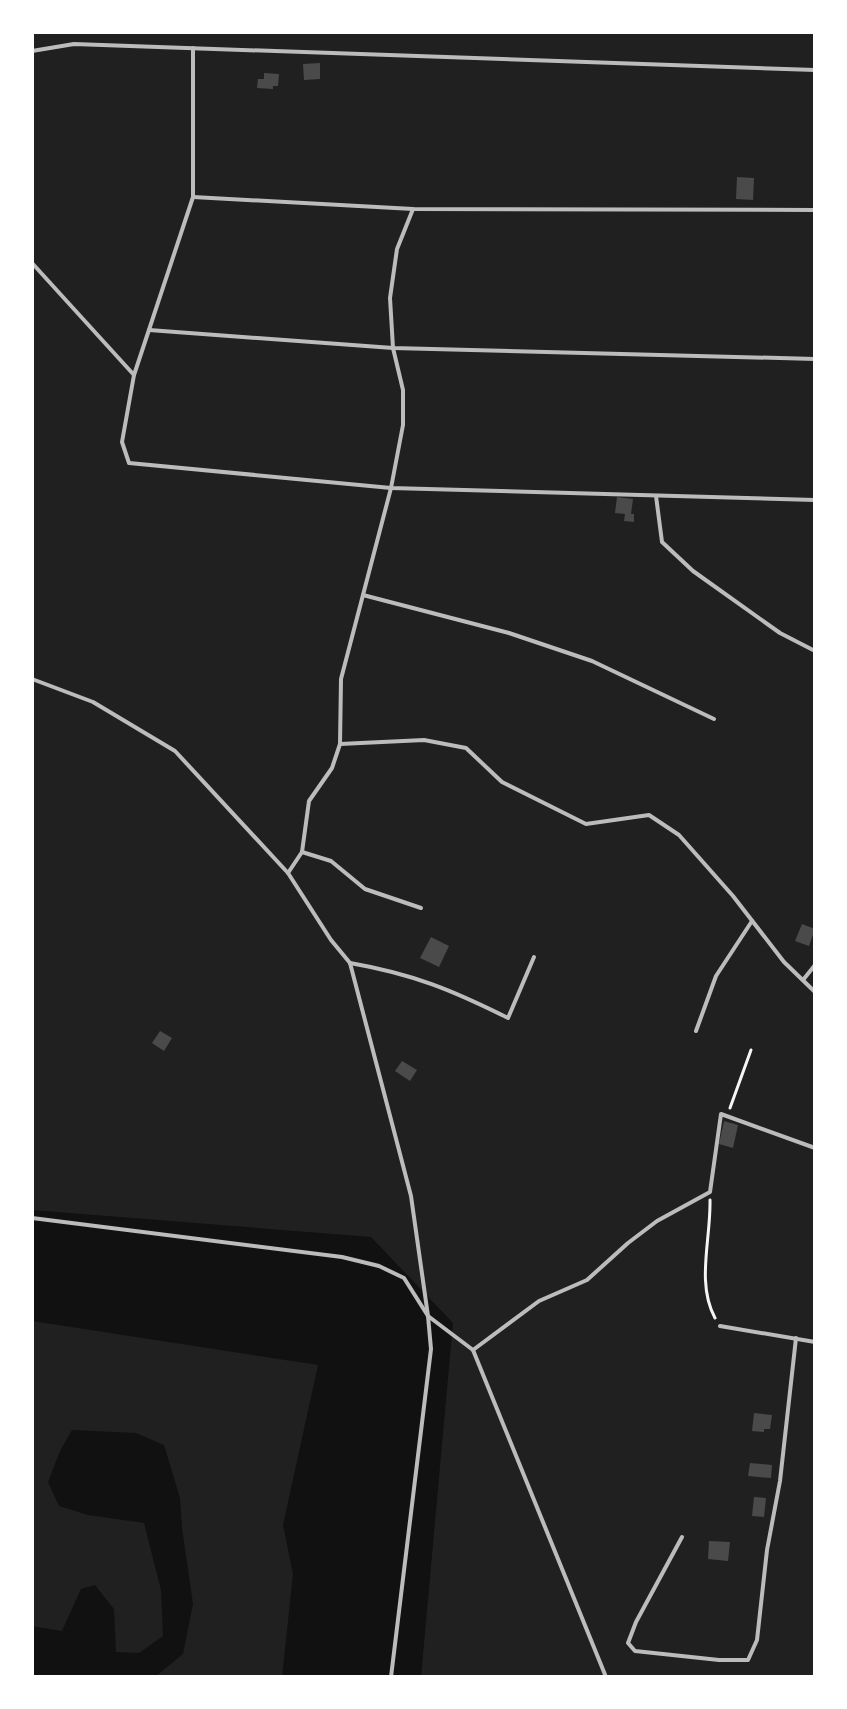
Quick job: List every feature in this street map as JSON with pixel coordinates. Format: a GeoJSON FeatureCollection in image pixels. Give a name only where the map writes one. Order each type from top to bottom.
{"type":"FeatureCollection","features":[{"type":"Feature","properties":{"kind":"lane"},"geometry":{"type":"LineString","coordinates":[[32,51],[74,44],[815,70]]}},
{"type":"Feature","properties":{"kind":"lane"},"geometry":{"type":"LineString","coordinates":[[193,48],[193,197],[134,375],[122,442],[129,463],[391,488],[815,500]]}},
{"type":"Feature","properties":{"kind":"lane"},"geometry":{"type":"LineString","coordinates":[[193,197],[413,209],[815,210]]}},
{"type":"Feature","properties":{"kind":"lane"},"geometry":{"type":"LineString","coordinates":[[288,873],[302,852],[309,801],[332,768],[340,744],[341,679],[391,488],[403,425],[403,390],[393,348],[390,298],[397,249],[413,209]]}},
{"type":"Feature","properties":{"kind":"lane"},"geometry":{"type":"LineString","coordinates":[[32,263],[134,375]]}},
{"type":"Feature","properties":{"kind":"lane"},"geometry":{"type":"LineString","coordinates":[[149,330],[393,348],[815,359]]}},
{"type":"Feature","properties":{"kind":"lane"},"geometry":{"type":"LineString","coordinates":[[656,496],[662,542],[693,571],[780,633],[815,651]]}},
{"type":"Feature","properties":{"kind":"lane"},"geometry":{"type":"LineString","coordinates":[[363,595],[509,633],[592,661],[714,719]]}},
{"type":"Feature","properties":{"kind":"lane"},"geometry":{"type":"LineString","coordinates":[[32,679],[93,702],[175,751],[288,873],[331,940],[350,963],[411,1196],[431,1349],[391,1677]]}},
{"type":"Feature","properties":{"kind":"lane"},"geometry":{"type":"LineString","coordinates":[[340,744],[424,740],[466,748],[502,782],[586,824],[649,815],[679,835],[784,962],[815,992]]}},
{"type":"Feature","properties":{"kind":"lane"},"geometry":{"type":"LineString","coordinates":[[302,852],[331,861],[365,889],[421,908]]}},
{"type":"Feature","properties":{"kind":"lane"},"geometry":{"type":"LineString","coordinates":[[696,1031],[716,976],[752,921]]}},
{"type":"Feature","properties":{"kind":"lane"},"geometry":{"type":"LineString","coordinates":[[350,963],[396,971],[440,985],[508,1018],[534,957]]}},
{"type":"Feature","properties":{"kind":"lane"},"geometry":{"type":"LineString","coordinates":[[803,980],[815,965]]}},
{"type":"Feature","properties":{"kind":"lane"},"geometry":{"type":"LineString","coordinates":[[473,1350],[539,1301],[587,1280],[657,1221],[710,1192],[721,1114],[815,1148]]}},
{"type":"Feature","properties":{"kind":"lane"},"geometry":{"type":"LineString","coordinates":[[32,1218],[342,1257],[379,1266],[404,1278],[428,1316],[473,1350],[606,1677]]}},
{"type":"Feature","properties":{"kind":"lane"},"geometry":{"type":"LineString","coordinates":[[720,1326],[815,1342]]}},
{"type":"Feature","properties":{"kind":"lane"},"geometry":{"type":"LineString","coordinates":[[682,1537],[636,1622],[628,1643],[635,1651],[748,1660],[757,1640],[767,1550],[780,1481],[796,1338]]}},
{"type":"Feature","properties":{"kind":"path"},"geometry":{"type":"LineString","coordinates":[[728,1116],[751,1050]]}},
{"type":"Feature","properties":{"kind":"path"},"geometry":{"type":"LineString","coordinates":[[710,1192],[707,1302],[720,1326]]}},
{"type":"Feature","properties":{"kind":"shaded area"},"geometry":{"type":"Polygon","coordinates":[[[32,32],[815,32],[815,1677],[421,1677],[453,1323],[371,1237],[32,1210],[32,32]]]}},
{"type":"Feature","properties":{"kind":"shaded area"},"geometry":{"type":"Polygon","coordinates":[[[32,1321],[318,1365],[283,1525],[293,1574],[282,1677],[155,1677],[183,1654],[193,1604],[180,1498],[164,1445],[136,1433],[72,1430],[48,1482],[59,1506],[88,1515],[144,1523],[161,1590],[163,1636],[139,1653],[116,1652],[114,1609],[95,1585],[81,1589],[62,1631],[32,1626],[32,1321]]]}},
{"type":"Feature","properties":{"kind":"building"},"geometry":{"type":"Polygon","coordinates":[[[320,63],[320,79],[304,80],[303,64],[320,63]]]}},
{"type":"Feature","properties":{"kind":"building"},"geometry":{"type":"Polygon","coordinates":[[[264,73],[279,74],[278,86],[273,86],[273,89],[257,88],[258,79],[264,79],[264,73]]]}},
{"type":"Feature","properties":{"kind":"building"},"geometry":{"type":"Polygon","coordinates":[[[737,177],[754,178],[753,200],[736,199],[737,177]]]}},
{"type":"Feature","properties":{"kind":"building"},"geometry":{"type":"Polygon","coordinates":[[[617,497],[633,499],[631,514],[634,514],[634,522],[624,521],[625,514],[615,513],[617,497]]]}},
{"type":"Feature","properties":{"kind":"building"},"geometry":{"type":"Polygon","coordinates":[[[802,924],[815,929],[809,946],[795,941],[802,924]]]}},
{"type":"Feature","properties":{"kind":"building"},"geometry":{"type":"Polygon","coordinates":[[[431,937],[449,946],[439,967],[420,958],[431,937]]]}},
{"type":"Feature","properties":{"kind":"building"},"geometry":{"type":"Polygon","coordinates":[[[160,1031],[172,1038],[164,1051],[152,1043],[160,1031]]]}},
{"type":"Feature","properties":{"kind":"building"},"geometry":{"type":"Polygon","coordinates":[[[402,1061],[417,1070],[410,1081],[395,1071],[402,1061]]]}},
{"type":"Feature","properties":{"kind":"building"},"geometry":{"type":"Polygon","coordinates":[[[724,1121],[738,1125],[733,1148],[719,1144],[724,1121]]]}},
{"type":"Feature","properties":{"kind":"building"},"geometry":{"type":"Polygon","coordinates":[[[754,1413],[772,1415],[770,1429],[752,1431],[754,1413]]]}},
{"type":"Feature","properties":{"kind":"building"},"geometry":{"type":"Polygon","coordinates":[[[750,1463],[772,1465],[771,1478],[748,1476],[750,1463]]]}},
{"type":"Feature","properties":{"kind":"building"},"geometry":{"type":"Polygon","coordinates":[[[754,1497],[766,1498],[764,1517],[752,1516],[754,1497]]]}},
{"type":"Feature","properties":{"kind":"building"},"geometry":{"type":"Polygon","coordinates":[[[709,1541],[730,1542],[728,1561],[708,1559],[709,1541]]]}}]}
